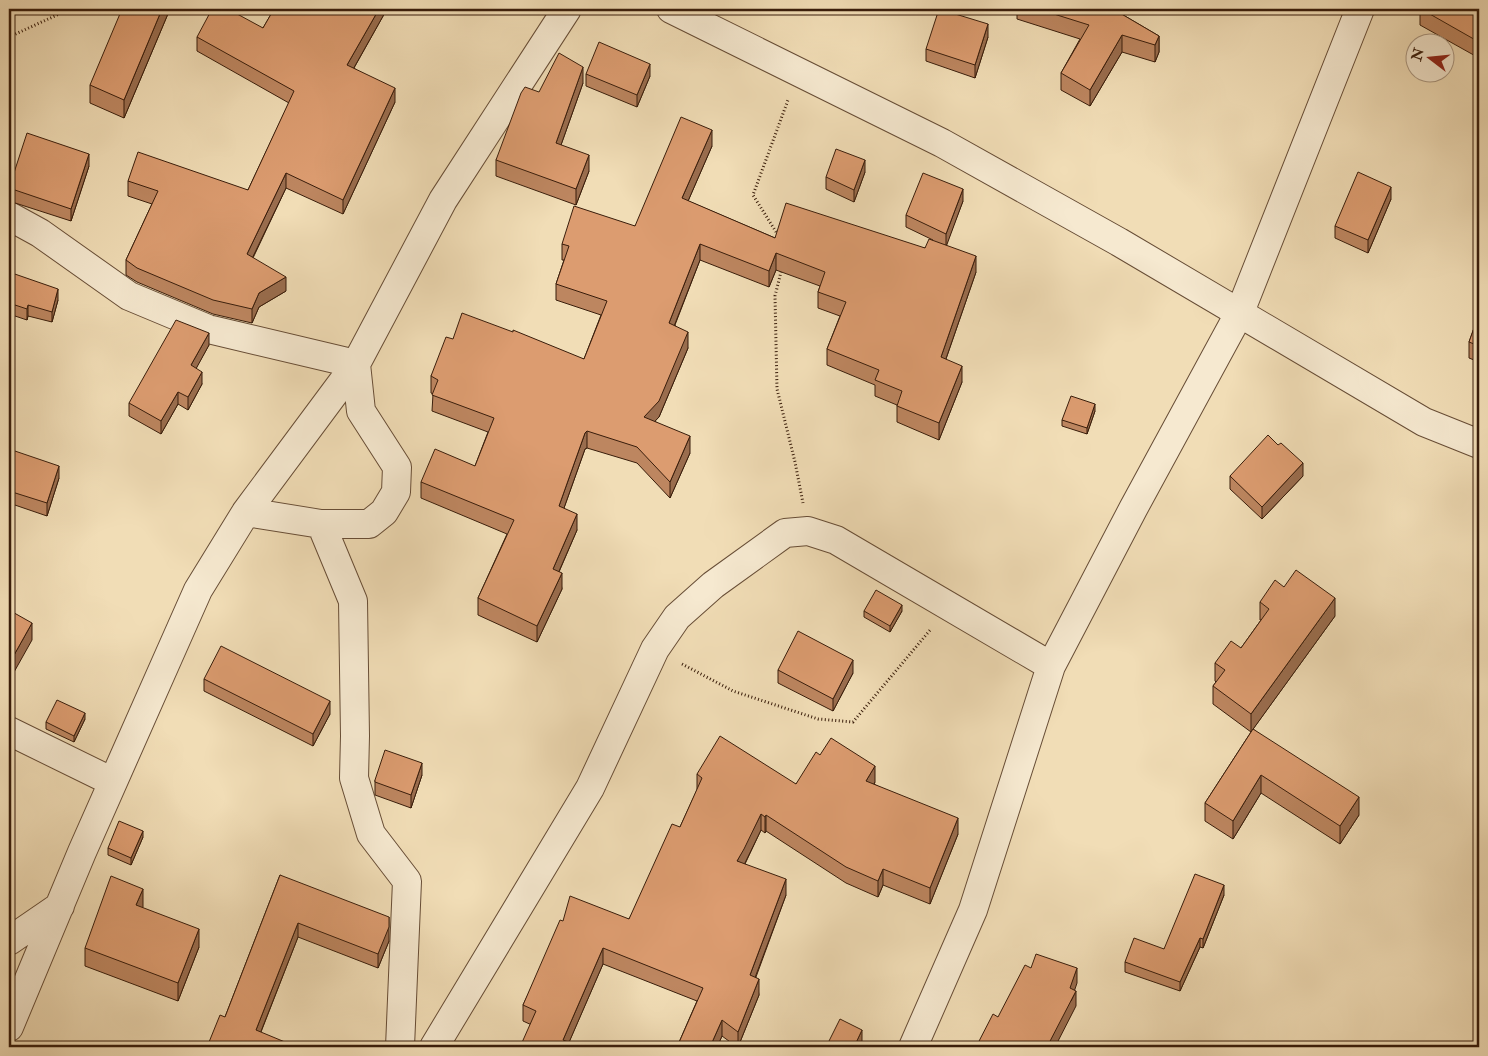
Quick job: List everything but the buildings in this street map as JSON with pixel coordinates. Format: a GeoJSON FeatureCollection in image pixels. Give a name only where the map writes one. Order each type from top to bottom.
{"type":"FeatureCollection","features":[{"type":"Feature","properties":{"kind":"street"},"geometry":{"type":"LineString","coordinates":[[9,1027],[113,782],[198,590],[246,512],[356,364],[443,200],[567,9]]}},
{"type":"Feature","properties":{"kind":"street"},"geometry":{"type":"LineString","coordinates":[[671,9],[942,143],[1240,312],[1424,422],[1479,444]]}},
{"type":"Feature","properties":{"kind":"street"},"geometry":{"type":"LineString","coordinates":[[913,1047],[973,910],[1051,666],[1133,509],[1240,312],[1360,9]]}},
{"type":"Feature","properties":{"kind":"street"},"geometry":{"type":"LineString","coordinates":[[9,216],[40,233],[129,296],[138,300],[208,329],[356,364]]}},
{"type":"Feature","properties":{"kind":"street"},"geometry":{"type":"LineString","coordinates":[[246,512],[321,524],[369,524],[384,512],[396,492],[397,467],[361,411],[356,364]]}},
{"type":"Feature","properties":{"kind":"street"},"geometry":{"type":"LineString","coordinates":[[321,524],[353,601],[354,778],[371,834],[407,881],[400,1047]]}},
{"type":"Feature","properties":{"kind":"street"},"geometry":{"type":"LineString","coordinates":[[434,1047],[590,788],[655,649],[677,618],[713,585],[785,533],[808,530],[836,540],[1051,666]]}},
{"type":"Feature","properties":{"kind":"street"},"geometry":{"type":"LineString","coordinates":[[9,731],[113,782]]}},
{"type":"Feature","properties":{"kind":"street"},"geometry":{"type":"LineString","coordinates":[[9,941],[60,906]]}},
{"type":"Feature","properties":{"kind":"path"},"geometry":{"type":"LineString","coordinates":[[9,37],[70,9]]}},
{"type":"Feature","properties":{"kind":"path"},"geometry":{"type":"LineString","coordinates":[[782,240],[752,194],[798,71]]}},
{"type":"Feature","properties":{"kind":"path"},"geometry":{"type":"LineString","coordinates":[[782,268],[775,296],[777,389],[795,462],[808,530]]}},
{"type":"Feature","properties":{"kind":"path"},"geometry":{"type":"LineString","coordinates":[[655,649],[733,691],[818,719],[853,722],[950,607]]}}]}
